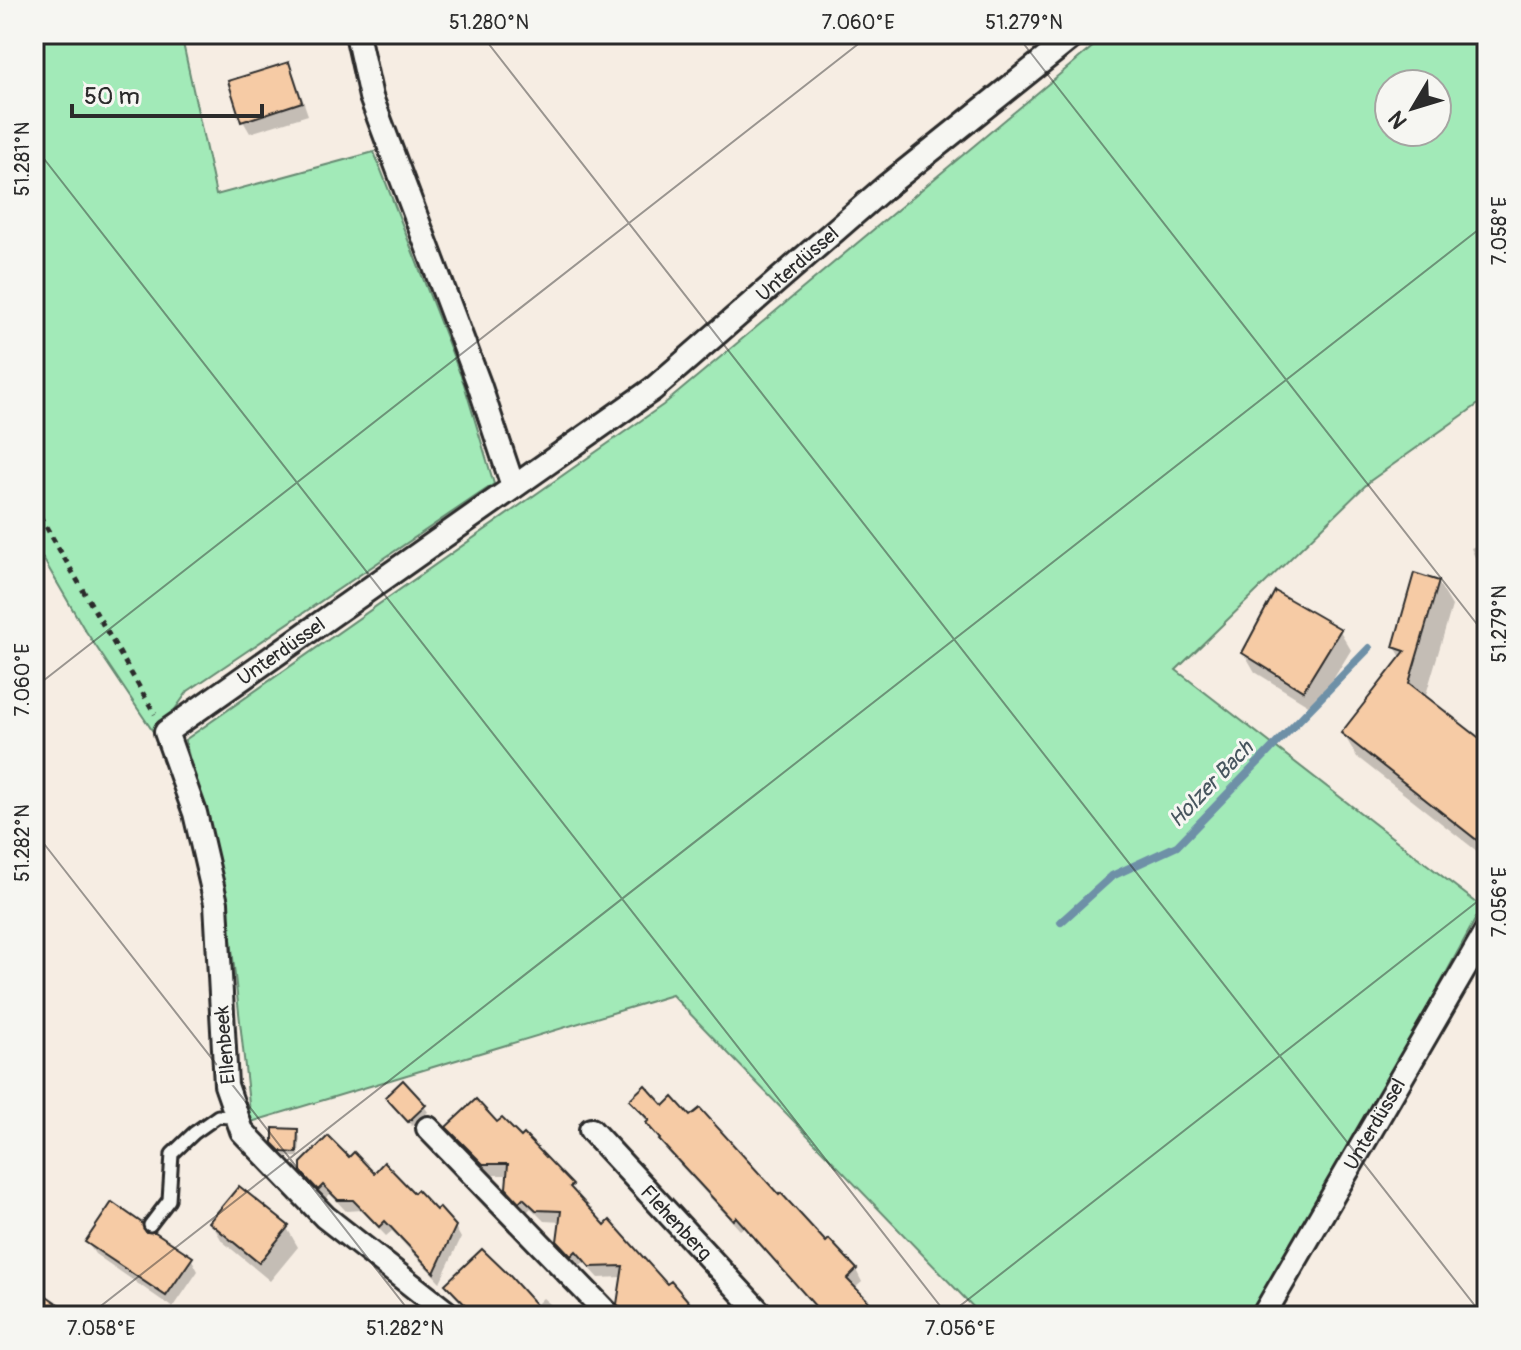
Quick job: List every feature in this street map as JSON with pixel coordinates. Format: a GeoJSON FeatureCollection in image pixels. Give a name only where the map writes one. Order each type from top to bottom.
{"type":"FeatureCollection","features":[{"type":"Feature","properties":{"kind":"street"},"geometry":{"type":"LineString","coordinates":[[357,34],[371,97],[479,384],[513,486]]}},
{"type":"Feature","properties":{"kind":"street","name":"Unterdüssel"},"geometry":{"type":"LineString","coordinates":[[166,732],[653,389],[884,188],[1076,34]]}},
{"type":"Feature","properties":{"kind":"street","name":"Ellenbeek"},"geometry":{"type":"LineString","coordinates":[[166,732],[195,813],[216,903],[226,1085],[242,1131],[325,1217],[451,1316]]}},
{"type":"Feature","properties":{"kind":"street","name":"Unterdüssel"},"geometry":{"type":"LineString","coordinates":[[1263,1316],[1487,930]]}},
{"type":"Feature","properties":{"kind":"street"},"geometry":{"type":"LineString","coordinates":[[428,1128],[610,1316]]}},
{"type":"Feature","properties":{"kind":"street","name":"Flehenberg"},"geometry":{"type":"LineString","coordinates":[[591,1130],[763,1316]]}},
{"type":"Feature","properties":{"kind":"lane"},"geometry":{"type":"LineString","coordinates":[[150,1225],[169,1200],[172,1154],[218,1116],[238,1118]]}},
{"type":"Feature","properties":{"kind":"path"},"geometry":{"type":"LineString","coordinates":[[34,506],[166,732]]}},
{"type":"Feature","properties":{"kind":"green space"},"geometry":{"type":"Polygon","coordinates":[[[34,34],[181,34],[216,195],[374,152],[464,384],[494,484],[188,691],[156,736],[83,627],[34,543],[34,34]]]}},
{"type":"Feature","properties":{"kind":"green space"},"geometry":{"type":"Polygon","coordinates":[[[1108,34],[1487,34],[1487,398],[1370,481],[1176,670],[1482,907],[1260,1316],[982,1316],[672,995],[251,1122],[229,921],[185,740],[663,405],[1108,34]]]}},
{"type":"Feature","properties":{"kind":"building"},"geometry":{"type":"Polygon","coordinates":[[[289,62],[302,102],[241,122],[228,81],[289,62]]]}},
{"type":"Feature","properties":{"kind":"building"},"geometry":{"type":"Polygon","coordinates":[[[1414,573],[1439,581],[1409,683],[1487,744],[1487,829],[1478,841],[1341,733],[1405,651],[1393,647],[1414,573]]]}},
{"type":"Feature","properties":{"kind":"building"},"geometry":{"type":"Polygon","coordinates":[[[1275,591],[1341,629],[1303,691],[1242,653],[1275,591]]]}},
{"type":"Feature","properties":{"kind":"building"},"geometry":{"type":"Polygon","coordinates":[[[403,1080],[426,1105],[408,1122],[385,1097],[403,1080]]]}},
{"type":"Feature","properties":{"kind":"building"},"geometry":{"type":"Polygon","coordinates":[[[645,1085],[664,1106],[673,1097],[690,1116],[700,1108],[779,1195],[781,1193],[826,1242],[829,1239],[857,1269],[847,1279],[883,1316],[824,1316],[736,1217],[733,1220],[659,1140],[646,1123],[649,1120],[629,1100],[645,1085]]]}},
{"type":"Feature","properties":{"kind":"building"},"geometry":{"type":"Polygon","coordinates":[[[476,1099],[497,1122],[502,1118],[521,1137],[524,1134],[573,1185],[570,1187],[605,1225],[610,1220],[667,1284],[671,1281],[689,1302],[673,1316],[624,1316],[617,1304],[623,1266],[590,1267],[576,1251],[571,1256],[557,1241],[561,1211],[536,1210],[523,1198],[519,1202],[506,1188],[508,1164],[483,1164],[446,1127],[476,1099]]]}},
{"type":"Feature","properties":{"kind":"building"},"geometry":{"type":"Polygon","coordinates":[[[273,1128],[298,1129],[297,1153],[282,1152],[273,1143],[273,1128]]]}},
{"type":"Feature","properties":{"kind":"building"},"geometry":{"type":"Polygon","coordinates":[[[328,1136],[349,1157],[354,1152],[374,1173],[384,1162],[414,1193],[417,1190],[436,1210],[439,1207],[456,1226],[434,1273],[385,1221],[379,1227],[353,1200],[338,1200],[323,1185],[318,1190],[301,1172],[301,1163],[328,1136]]]}},
{"type":"Feature","properties":{"kind":"building"},"geometry":{"type":"Polygon","coordinates":[[[239,1186],[289,1226],[259,1263],[209,1222],[239,1186]]]}},
{"type":"Feature","properties":{"kind":"building"},"geometry":{"type":"Polygon","coordinates":[[[112,1202],[142,1223],[146,1232],[155,1232],[193,1257],[166,1296],[85,1242],[112,1202]]]}},
{"type":"Feature","properties":{"kind":"building"},"geometry":{"type":"Polygon","coordinates":[[[482,1249],[546,1316],[476,1316],[445,1284],[482,1249]]]}},
{"type":"Feature","properties":{"kind":"building"},"geometry":{"type":"Polygon","coordinates":[[[34,1287],[75,1316],[34,1316],[34,1287]]]}},
{"type":"Feature","properties":{"kind":"waterway","name":"Holzer Bach"},"geometry":{"type":"LineString","coordinates":[[1061,922],[1112,876],[1177,846],[1369,648]]}}]}
